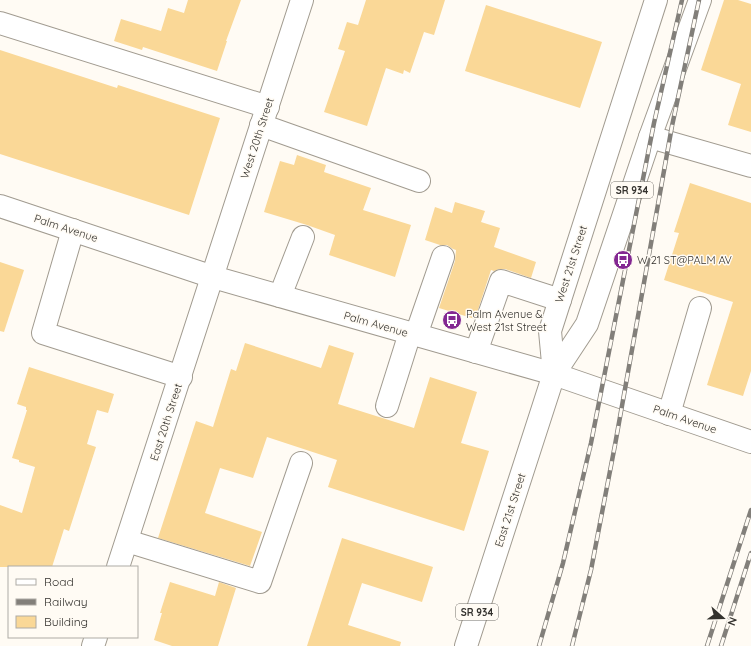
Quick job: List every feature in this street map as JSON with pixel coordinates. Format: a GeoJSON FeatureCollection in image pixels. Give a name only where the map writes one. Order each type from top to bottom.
{"type":"FeatureCollection","features":[{"type":"Feature","properties":{"kind":"main road","name":"West 20th Street"},"geometry":{"type":"LineString","coordinates":[[213,277],[302,0]]}},
{"type":"Feature","properties":{"kind":"main road","name":"West 21st Street"},"geometry":{"type":"LineString","coordinates":[[554,374],[550,331],[656,0]]}},
{"type":"Feature","properties":{"kind":"main road","name":"SR 934"},"geometry":{"type":"LineString","coordinates":[[554,374],[587,324],[650,137],[700,0]]}},
{"type":"Feature","properties":{"kind":"main road"},"geometry":{"type":"LineString","coordinates":[[0,22],[264,116],[419,181]]}},
{"type":"Feature","properties":{"kind":"main road"},"geometry":{"type":"LineString","coordinates":[[650,137],[751,166]]}},
{"type":"Feature","properties":{"kind":"main road","name":"Palm Avenue"},"geometry":{"type":"LineString","coordinates":[[0,206],[213,277],[554,374],[751,442]]}},
{"type":"Feature","properties":{"kind":"main road"},"geometry":{"type":"LineString","coordinates":[[73,230],[43,333],[180,377]]}},
{"type":"Feature","properties":{"kind":"main road"},"geometry":{"type":"LineString","coordinates":[[280,296],[303,236]]}},
{"type":"Feature","properties":{"kind":"main road"},"geometry":{"type":"LineString","coordinates":[[386,406],[443,257]]}},
{"type":"Feature","properties":{"kind":"main road","name":"East 20th Street"},"geometry":{"type":"LineString","coordinates":[[118,566],[213,277]]}},
{"type":"Feature","properties":{"kind":"main road"},"geometry":{"type":"LineString","coordinates":[[476,352],[501,282],[560,300]]}},
{"type":"Feature","properties":{"kind":"main road"},"geometry":{"type":"LineString","coordinates":[[669,414],[700,308]]}},
{"type":"Feature","properties":{"kind":"main road","name":"East 21st Street"},"geometry":{"type":"LineString","coordinates":[[466,646],[554,374]]}},
{"type":"Feature","properties":{"kind":"main road"},"geometry":{"type":"LineString","coordinates":[[127,541],[260,582],[301,463]]}},
{"type":"Feature","properties":{"kind":"building"},"geometry":{"type":"Polygon","coordinates":[[[188,0],[241,0],[217,71],[143,47],[142,50],[114,41],[121,19],[161,31],[168,8],[184,13],[188,0]]]}},
{"type":"Feature","properties":{"kind":"building"},"geometry":{"type":"Polygon","coordinates":[[[366,0],[445,0],[434,35],[424,32],[410,73],[404,70],[403,74],[386,68],[367,126],[324,112],[345,51],[338,49],[347,22],[358,25],[366,0]]]}},
{"type":"Feature","properties":{"kind":"building"},"geometry":{"type":"Polygon","coordinates":[[[724,0],[738,0],[751,4],[751,132],[728,125],[741,84],[701,70],[724,0]]]}},
{"type":"Feature","properties":{"kind":"building"},"geometry":{"type":"Polygon","coordinates":[[[486,5],[602,42],[580,108],[465,71],[486,5]]]}},
{"type":"Feature","properties":{"kind":"building"},"geometry":{"type":"Polygon","coordinates":[[[0,50],[117,88],[118,85],[220,118],[189,215],[0,154],[0,50]]]}},
{"type":"Feature","properties":{"kind":"building"},"geometry":{"type":"Polygon","coordinates":[[[297,155],[326,165],[324,172],[371,188],[363,210],[411,225],[395,277],[329,255],[335,235],[264,212],[280,161],[294,165],[297,155]]]}},
{"type":"Feature","properties":{"kind":"building"},"geometry":{"type":"Polygon","coordinates":[[[690,183],[751,203],[751,371],[743,396],[707,385],[733,302],[664,280],[679,233],[674,232],[690,183]]]}},
{"type":"Feature","properties":{"kind":"building"},"geometry":{"type":"Polygon","coordinates":[[[455,202],[485,211],[481,222],[500,228],[494,247],[536,262],[531,278],[505,269],[494,271],[491,270],[475,319],[439,308],[455,261],[456,250],[447,245],[440,245],[425,240],[435,207],[452,213],[455,202]]]}},
{"type":"Feature","properties":{"kind":"building"},"geometry":{"type":"Polygon","coordinates":[[[0,262],[24,270],[4,332],[0,331],[0,262]]]}},
{"type":"Feature","properties":{"kind":"building"},"geometry":{"type":"Polygon","coordinates":[[[245,343],[321,368],[329,345],[354,353],[338,404],[414,428],[430,377],[477,392],[461,443],[489,451],[464,531],[328,487],[337,460],[267,437],[253,478],[220,468],[205,513],[262,532],[250,566],[158,538],[196,421],[213,427],[231,369],[236,371],[245,343]]]}},
{"type":"Feature","properties":{"kind":"building"},"geometry":{"type":"Polygon","coordinates":[[[29,367],[114,394],[108,413],[97,410],[87,444],[96,447],[69,531],[64,529],[52,566],[0,567],[0,505],[22,513],[35,467],[12,458],[27,410],[26,407],[17,404],[29,367]]]}},
{"type":"Feature","properties":{"kind":"building"},"geometry":{"type":"Polygon","coordinates":[[[342,538],[433,567],[422,602],[362,583],[348,625],[401,642],[400,646],[307,646],[342,538]]]}},
{"type":"Feature","properties":{"kind":"building"},"geometry":{"type":"Polygon","coordinates":[[[170,582],[215,596],[219,582],[236,588],[218,646],[172,646],[154,640],[162,613],[160,613],[170,582]]]}},
{"type":"Feature","properties":{"kind":"railway"},"geometry":{"type":"LineString","coordinates":[[539,646],[563,563],[591,443],[654,123],[682,0]]}},
{"type":"Feature","properties":{"kind":"railway"},"geometry":{"type":"LineString","coordinates":[[572,646],[591,570],[672,126],[699,0]]}},
{"type":"Feature","properties":{"kind":"railway"},"geometry":{"type":"LineString","coordinates":[[707,646],[751,510]]}},
{"type":"Feature","properties":{"kind":"railway"},"geometry":{"type":"LineString","coordinates":[[721,646],[751,553]]}},
{"type":"Feature","properties":{"kind":"place","name":"W 21 ST@PALM AV"},"geometry":{"type":"Point","coordinates":[623,260]}},
{"type":"Feature","properties":{"kind":"place","name":"Palm Avenue & West 21st Street"},"geometry":{"type":"Point","coordinates":[452,320]}}]}
